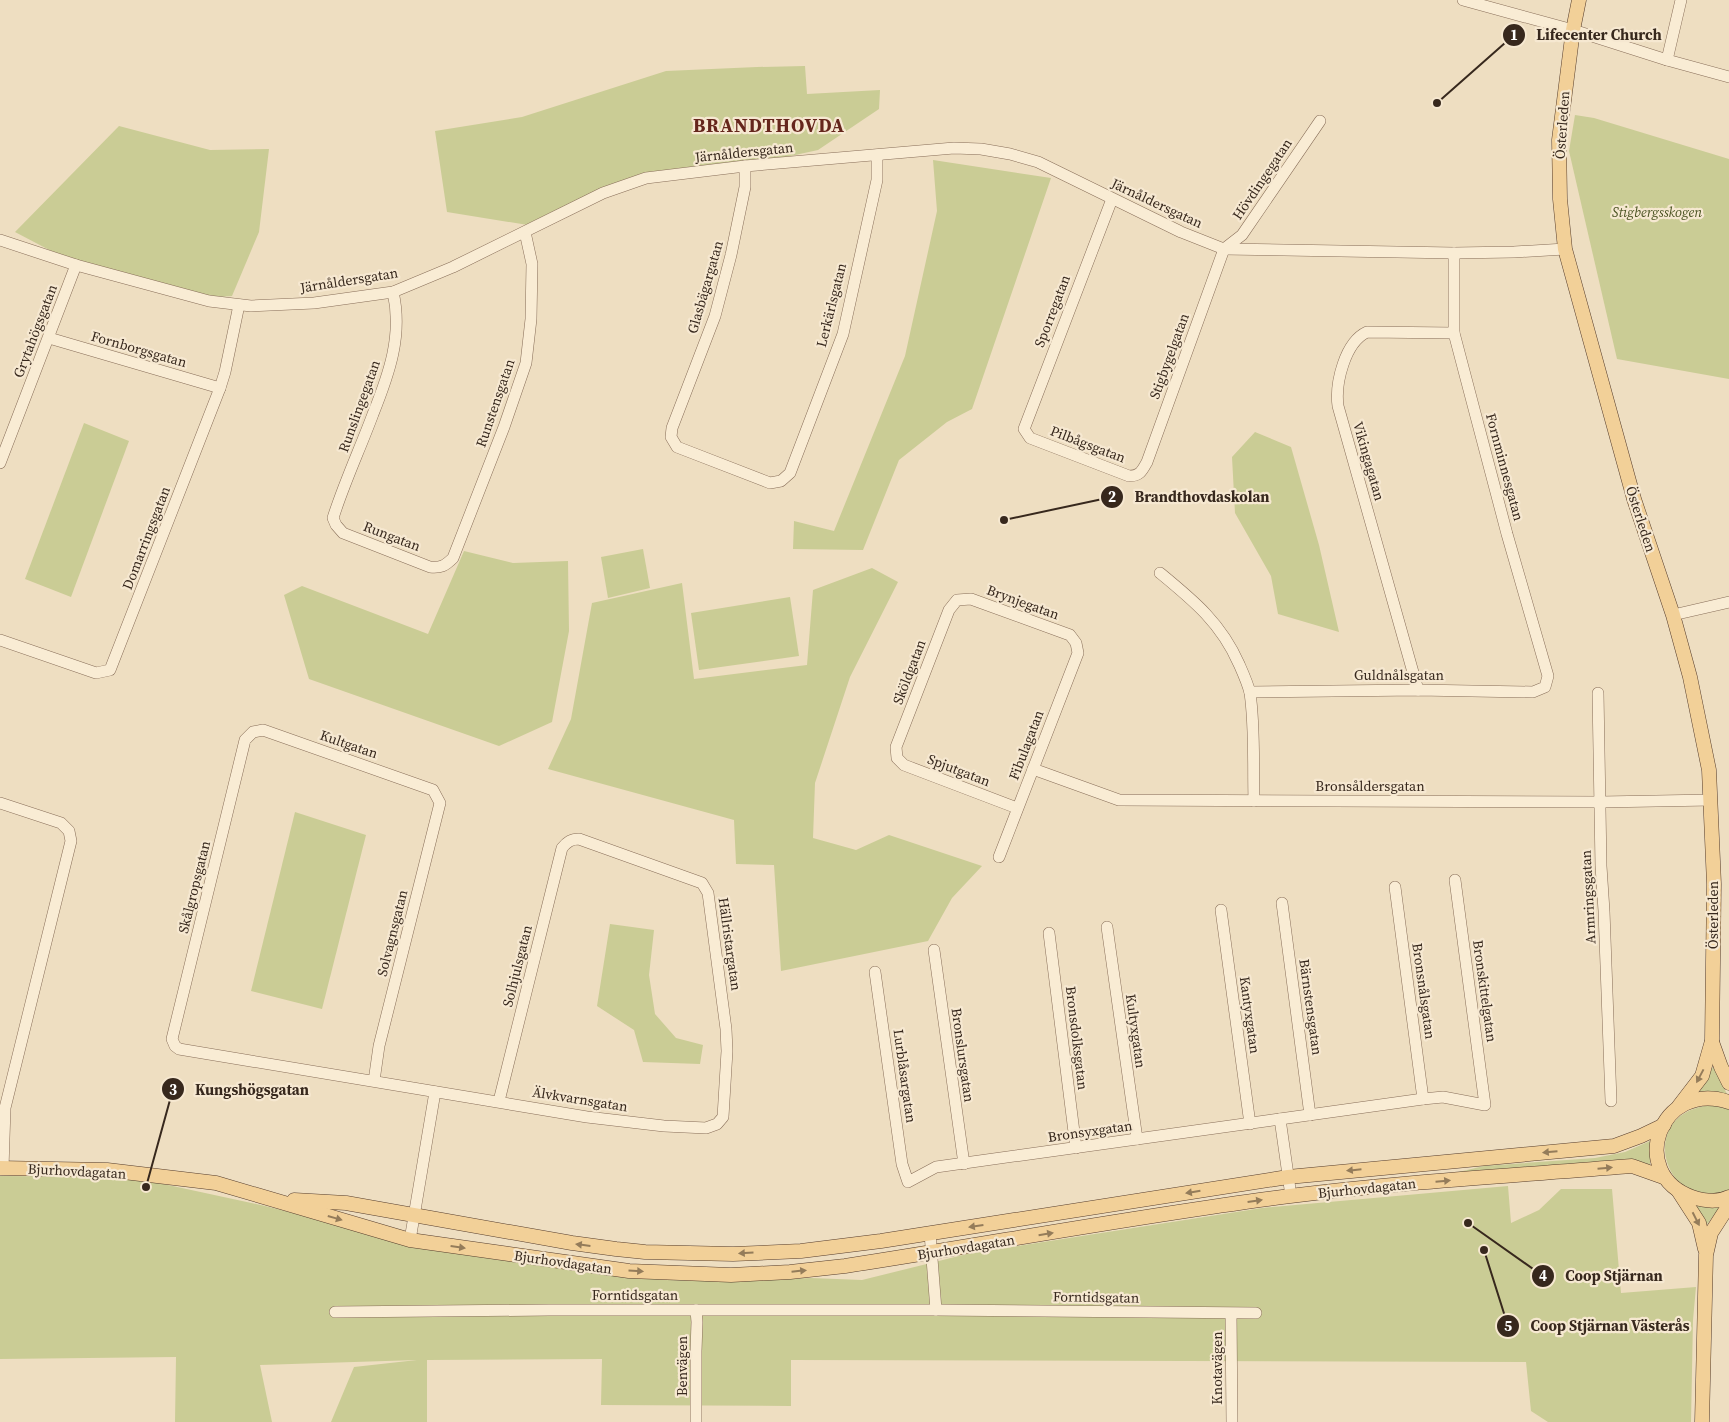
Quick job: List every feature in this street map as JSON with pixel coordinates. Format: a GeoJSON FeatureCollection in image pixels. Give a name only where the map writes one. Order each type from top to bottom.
{"type":"FeatureCollection","features":[{"type":"Feature","properties":{"kind":"main road","name":"Österleden"},"geometry":{"type":"LineString","coordinates":[[1579,0],[1572,30],[1559,140],[1560,199],[1565,249],[1634,499],[1673,615],[1690,677],[1709,770],[1714,884],[1712,1041],[1702,1076],[1664,1125]]}},
{"type":"Feature","properties":{"kind":"main road","name":"Österleden"},"geometry":{"type":"LineString","coordinates":[[1712,1041],[1729,1083]]}},
{"type":"Feature","properties":{"kind":"main road"},"geometry":{"type":"LineString","coordinates":[[1678,1106],[1704,1098],[1718,1098],[1729,1102]]}},
{"type":"Feature","properties":{"kind":"main road"},"geometry":{"type":"LineString","coordinates":[[1663,1178],[1657,1154],[1657,1140],[1664,1125]]}},
{"type":"Feature","properties":{"kind":"main road","name":"Bjurhovdagatan"},"geometry":{"type":"LineString","coordinates":[[271,1199],[346,1203],[572,1243],[645,1252],[704,1254],[801,1251],[881,1241],[1288,1176],[1402,1164],[1614,1146],[1664,1125]]}},
{"type":"Feature","properties":{"kind":"main road"},"geometry":{"type":"LineString","coordinates":[[1402,1164],[1404,1184]]}},
{"type":"Feature","properties":{"kind":"main road","name":"Bjurhovdagatan"},"geometry":{"type":"LineString","coordinates":[[2,1168],[116,1171],[216,1183],[410,1240],[629,1271],[731,1275],[790,1272],[846,1266],[1290,1196],[1404,1184],[1632,1166],[1663,1178],[1675,1188]]}},
{"type":"Feature","properties":{"kind":"main road"},"geometry":{"type":"LineString","coordinates":[[1675,1188],[1686,1195],[1698,1199],[1712,1201],[1729,1197]]}},
{"type":"Feature","properties":{"kind":"main road"},"geometry":{"type":"LineString","coordinates":[[1675,1188],[1699,1223],[1706,1255]]}},
{"type":"Feature","properties":{"kind":"main road"},"geometry":{"type":"LineString","coordinates":[[1702,1422],[1706,1255],[1711,1233],[1729,1205]]}},
{"type":"Feature","properties":{"kind":"street"},"geometry":{"type":"LineString","coordinates":[[1463,0],[1729,77]]}},
{"type":"Feature","properties":{"kind":"street"},"geometry":{"type":"LineString","coordinates":[[1667,60],[1681,0]]}},
{"type":"Feature","properties":{"kind":"street","name":"Hövdingegatan"},"geometry":{"type":"LineString","coordinates":[[1224,249],[1242,235],[1320,121]]}},
{"type":"Feature","properties":{"kind":"street","name":"Järnåldersgatan"},"geometry":{"type":"LineString","coordinates":[[0,240],[76,265],[209,301],[239,305],[314,303],[393,292],[444,271],[603,193],[639,180],[745,166],[954,148],[981,149],[1010,154],[1038,162],[1182,232],[1224,249],[1454,253],[1565,249]]}},
{"type":"Feature","properties":{"kind":"street","name":"Lerkärlsgatan"},"geometry":{"type":"LineString","coordinates":[[674,440],[678,447],[770,483],[779,481],[790,473],[843,334],[877,180],[877,155]]}},
{"type":"Feature","properties":{"kind":"street","name":"Glasbägargatan"},"geometry":{"type":"LineString","coordinates":[[674,440],[671,437],[672,428],[715,316],[731,255],[745,187],[745,166]]}},
{"type":"Feature","properties":{"kind":"street","name":"Sporregatan"},"geometry":{"type":"LineString","coordinates":[[1027,434],[1024,429],[1026,419],[1112,199]]}},
{"type":"Feature","properties":{"kind":"street","name":"Runstensgatan"},"geometry":{"type":"LineString","coordinates":[[438,568],[446,565],[452,558],[504,427],[526,363],[531,319],[532,272],[525,232]]}},
{"type":"Feature","properties":{"kind":"street","name":"Stigbygelgatan"},"geometry":{"type":"LineString","coordinates":[[1140,474],[1147,462],[1224,249]]}},
{"type":"Feature","properties":{"kind":"street","name":"Fornminnesgatan"},"geometry":{"type":"LineString","coordinates":[[1454,253],[1454,332],[1507,534],[1548,676],[1545,686]]}},
{"type":"Feature","properties":{"kind":"street","name":"Grytahögsgatan"},"geometry":{"type":"LineString","coordinates":[[0,463],[76,265]]}},
{"type":"Feature","properties":{"kind":"street","name":"Runslingegatan"},"geometry":{"type":"LineString","coordinates":[[337,527],[333,518],[390,367],[397,329],[393,292]]}},
{"type":"Feature","properties":{"kind":"street","name":"Domarringsgatan"},"geometry":{"type":"LineString","coordinates":[[0,640],[96,673],[110,670],[220,388],[239,305]]}},
{"type":"Feature","properties":{"kind":"street","name":"Vikingagatan"},"geometry":{"type":"LineString","coordinates":[[1418,690],[1338,406],[1337,384],[1352,344],[1358,336],[1366,332],[1454,332]]}},
{"type":"Feature","properties":{"kind":"street","name":"Fornborgsgatan"},"geometry":{"type":"LineString","coordinates":[[49,338],[220,388]]}},
{"type":"Feature","properties":{"kind":"street","name":"Pilbågsgatan"},"geometry":{"type":"LineString","coordinates":[[1027,434],[1030,438],[1129,476],[1140,474]]}},
{"type":"Feature","properties":{"kind":"street","name":"Rungatan"},"geometry":{"type":"LineString","coordinates":[[337,527],[343,533],[430,567],[438,568]]}},
{"type":"Feature","properties":{"kind":"street"},"geometry":{"type":"LineString","coordinates":[[1160,573],[1195,601],[1218,626],[1231,646],[1250,692],[1254,801]]}},
{"type":"Feature","properties":{"kind":"street","name":"Brynjegatan"},"geometry":{"type":"LineString","coordinates":[[956,601],[971,599],[1070,635],[1076,644]]}},
{"type":"Feature","properties":{"kind":"street","name":"Sköldgatan"},"geometry":{"type":"LineString","coordinates":[[896,755],[899,738],[949,610],[956,601]]}},
{"type":"Feature","properties":{"kind":"street"},"geometry":{"type":"LineString","coordinates":[[1673,615],[1729,602]]}},
{"type":"Feature","properties":{"kind":"street","name":"Fibulagatan"},"geometry":{"type":"LineString","coordinates":[[999,857],[1078,653],[1076,644]]}},
{"type":"Feature","properties":{"kind":"street","name":"Guldnålsgatan"},"geometry":{"type":"LineString","coordinates":[[1250,692],[1418,690],[1533,692],[1545,686]]}},
{"type":"Feature","properties":{"kind":"street","name":"Armringsgatan"},"geometry":{"type":"LineString","coordinates":[[1598,693],[1601,866],[1611,1101]]}},
{"type":"Feature","properties":{"kind":"street","name":"Kultgatan"},"geometry":{"type":"LineString","coordinates":[[250,735],[253,732],[262,730],[433,790],[435,795]]}},
{"type":"Feature","properties":{"kind":"street","name":"Skålgropsgatan"},"geometry":{"type":"LineString","coordinates":[[176,1046],[172,1039],[245,740],[250,735]]}},
{"type":"Feature","properties":{"kind":"street","name":"Spjutgatan"},"geometry":{"type":"LineString","coordinates":[[896,755],[904,765],[1017,808]]}},
{"type":"Feature","properties":{"kind":"street","name":"Bronsåldersgatan"},"geometry":{"type":"LineString","coordinates":[[1033,769],[1119,800],[1601,802],[1711,800]]}},
{"type":"Feature","properties":{"kind":"street","name":"Solvagnsgatan"},"geometry":{"type":"LineString","coordinates":[[374,1081],[379,1046],[440,803],[435,795]]}},
{"type":"Feature","properties":{"kind":"street"},"geometry":{"type":"LineString","coordinates":[[0,803],[61,824],[69,831],[71,841],[3,1108],[2,1168]]}},
{"type":"Feature","properties":{"kind":"street","name":"Hällristargatan"},"geometry":{"type":"LineString","coordinates":[[568,841],[579,839],[702,883],[706,887],[726,1029],[727,1051],[723,1117],[720,1121]]}},
{"type":"Feature","properties":{"kind":"street","name":"Solhjulsgatan"},"geometry":{"type":"LineString","coordinates":[[499,1101],[562,848],[568,841]]}},
{"type":"Feature","properties":{"kind":"street","name":"Bronskittelgatan"},"geometry":{"type":"LineString","coordinates":[[1455,880],[1485,1106]]}},
{"type":"Feature","properties":{"kind":"street","name":"Bronsnålsgatan"},"geometry":{"type":"LineString","coordinates":[[1395,887],[1423,1099]]}},
{"type":"Feature","properties":{"kind":"street","name":"Bärnstensgatan"},"geometry":{"type":"LineString","coordinates":[[1282,903],[1310,1115]]}},
{"type":"Feature","properties":{"kind":"street","name":"Kantyxgatan"},"geometry":{"type":"LineString","coordinates":[[1221,910],[1250,1124]]}},
{"type":"Feature","properties":{"kind":"street","name":"Kultyxgatan"},"geometry":{"type":"LineString","coordinates":[[1107,927],[1137,1139]]}},
{"type":"Feature","properties":{"kind":"street","name":"Bronsdolksgatan"},"geometry":{"type":"LineString","coordinates":[[1049,933],[1076,1148]]}},
{"type":"Feature","properties":{"kind":"street","name":"Bronslursgatan"},"geometry":{"type":"LineString","coordinates":[[934,950],[964,1164]]}},
{"type":"Feature","properties":{"kind":"street","name":"Lurblåsargatan"},"geometry":{"type":"LineString","coordinates":[[875,972],[902,1164],[908,1182]]}},
{"type":"Feature","properties":{"kind":"street","name":"Älvkvarnsgatan"},"geometry":{"type":"LineString","coordinates":[[176,1046],[179,1049],[587,1116],[664,1126],[706,1128],[720,1121]]}},
{"type":"Feature","properties":{"kind":"street"},"geometry":{"type":"LineString","coordinates":[[410,1240],[436,1092]]}},
{"type":"Feature","properties":{"kind":"street","name":"Bronsyxgatan"},"geometry":{"type":"LineString","coordinates":[[908,1182],[936,1168],[1423,1099],[1443,1097],[1485,1106]]}},
{"type":"Feature","properties":{"kind":"street"},"geometry":{"type":"LineString","coordinates":[[1280,1119],[1290,1196]]}},
{"type":"Feature","properties":{"kind":"street"},"geometry":{"type":"LineString","coordinates":[[930,1232],[930,1253],[936,1310]]}},
{"type":"Feature","properties":{"kind":"street","name":"Benvägen"},"geometry":{"type":"LineString","coordinates":[[696,1310],[696,1422]]}},
{"type":"Feature","properties":{"kind":"street","name":"Forntidsgatan"},"geometry":{"type":"LineString","coordinates":[[335,1312],[936,1310],[1256,1314]]}},
{"type":"Feature","properties":{"kind":"street","name":"Knotavägen"},"geometry":{"type":"LineString","coordinates":[[1231,1314],[1232,1422]]}},
{"type":"Feature","properties":{"kind":"green space"},"geometry":{"type":"Polygon","coordinates":[[[805,66],[807,94],[880,90],[879,109],[818,150],[750,165],[639,180],[534,226],[447,212],[435,131],[522,117],[666,71],[805,66]]]}},
{"type":"Feature","properties":{"kind":"green space","name":"Stigbergsskogen"},"geometry":{"type":"Polygon","coordinates":[[[1575,115],[1594,118],[1729,159],[1729,379],[1617,359],[1569,151],[1575,115]]]}},
{"type":"Feature","properties":{"kind":"green space"},"geometry":{"type":"Polygon","coordinates":[[[119,126],[210,150],[269,149],[259,232],[232,296],[205,298],[76,264],[15,232],[119,126]]]}},
{"type":"Feature","properties":{"kind":"green space"},"geometry":{"type":"Polygon","coordinates":[[[933,160],[1051,178],[972,409],[947,422],[899,460],[863,550],[793,549],[794,521],[834,531],[905,356],[937,211],[933,160]]]}},
{"type":"Feature","properties":{"kind":"green space"},"geometry":{"type":"Polygon","coordinates":[[[84,423],[129,441],[71,597],[25,579],[84,423]]]}},
{"type":"Feature","properties":{"kind":"green space"},"geometry":{"type":"Polygon","coordinates":[[[1255,432],[1291,447],[1319,545],[1339,632],[1278,614],[1271,576],[1235,513],[1232,457],[1255,432]]]}},
{"type":"Feature","properties":{"kind":"green space"},"geometry":{"type":"Polygon","coordinates":[[[643,549],[650,588],[608,598],[601,557],[643,549]]]}},
{"type":"Feature","properties":{"kind":"green space"},"geometry":{"type":"Polygon","coordinates":[[[464,551],[513,563],[568,561],[569,631],[552,722],[499,746],[309,679],[284,595],[302,586],[428,634],[464,551]]]}},
{"type":"Feature","properties":{"kind":"green space"},"geometry":{"type":"Polygon","coordinates":[[[872,568],[898,582],[850,677],[815,783],[813,838],[856,850],[889,835],[982,866],[952,898],[928,941],[781,971],[774,865],[736,864],[734,820],[548,769],[571,719],[592,603],[682,583],[694,679],[807,665],[813,590],[872,568]]]}},
{"type":"Feature","properties":{"kind":"green space"},"geometry":{"type":"Polygon","coordinates":[[[790,597],[799,656],[699,670],[691,613],[790,597]]]}},
{"type":"Feature","properties":{"kind":"green space"},"geometry":{"type":"Polygon","coordinates":[[[295,812],[366,835],[322,1009],[251,991],[295,812]]]}},
{"type":"Feature","properties":{"kind":"green space"},"geometry":{"type":"Polygon","coordinates":[[[610,924],[654,930],[649,975],[655,1014],[676,1038],[703,1045],[700,1064],[643,1062],[634,1030],[597,1006],[610,924]]]}},
{"type":"Feature","properties":{"kind":"green space"},"geometry":{"type":"Polygon","coordinates":[[[1713,1067],[1727,1094],[1698,1093],[1713,1067]]]}},
{"type":"Feature","properties":{"kind":"green space"},"geometry":{"type":"Polygon","coordinates":[[[1712,1105],[1729,1109],[1729,1190],[1707,1194],[1688,1189],[1674,1177],[1666,1160],[1665,1142],[1672,1125],[1687,1112],[1712,1105]]]}},
{"type":"Feature","properties":{"kind":"green space"},"geometry":{"type":"Polygon","coordinates":[[[1650,1141],[1650,1165],[1635,1162],[1450,1174],[1484,1166],[1595,1158],[1625,1152],[1650,1141]]]}},
{"type":"Feature","properties":{"kind":"green space"},"geometry":{"type":"Polygon","coordinates":[[[0,1176],[131,1177],[265,1206],[410,1242],[551,1265],[665,1280],[719,1281],[811,1278],[862,1280],[967,1254],[1262,1208],[1508,1186],[1511,1223],[1539,1210],[1561,1189],[1612,1189],[1621,1293],[1696,1287],[1693,1320],[1691,1422],[1548,1422],[1531,1411],[1526,1362],[791,1360],[791,1406],[601,1405],[602,1359],[427,1360],[427,1422],[331,1422],[354,1367],[417,1360],[260,1365],[272,1422],[175,1422],[176,1357],[0,1359],[0,1176]]]}},
{"type":"Feature","properties":{"kind":"green space"},"geometry":{"type":"Polygon","coordinates":[[[1695,1205],[1720,1207],[1705,1227],[1695,1205]]]}},
{"type":"Feature","properties":{"kind":"place","name":"Lifecenter Church"},"geometry":{"type":"Point","coordinates":[1437,103]}},
{"type":"Feature","properties":{"kind":"place","name":"Brandthovdaskolan"},"geometry":{"type":"Point","coordinates":[1004,520]}},
{"type":"Feature","properties":{"kind":"place","name":"Kungshögsgatan"},"geometry":{"type":"Point","coordinates":[146,1187]}},
{"type":"Feature","properties":{"kind":"place","name":"Coop Stjärnan"},"geometry":{"type":"Point","coordinates":[1468,1223]}},
{"type":"Feature","properties":{"kind":"place","name":"Coop Stjärnan Västerås"},"geometry":{"type":"Point","coordinates":[1484,1250]}},
{"type":"Feature","properties":{"kind":"district","name":"BRANDTHOVDA"},"geometry":{"type":"Point","coordinates":[769,125]}}]}
